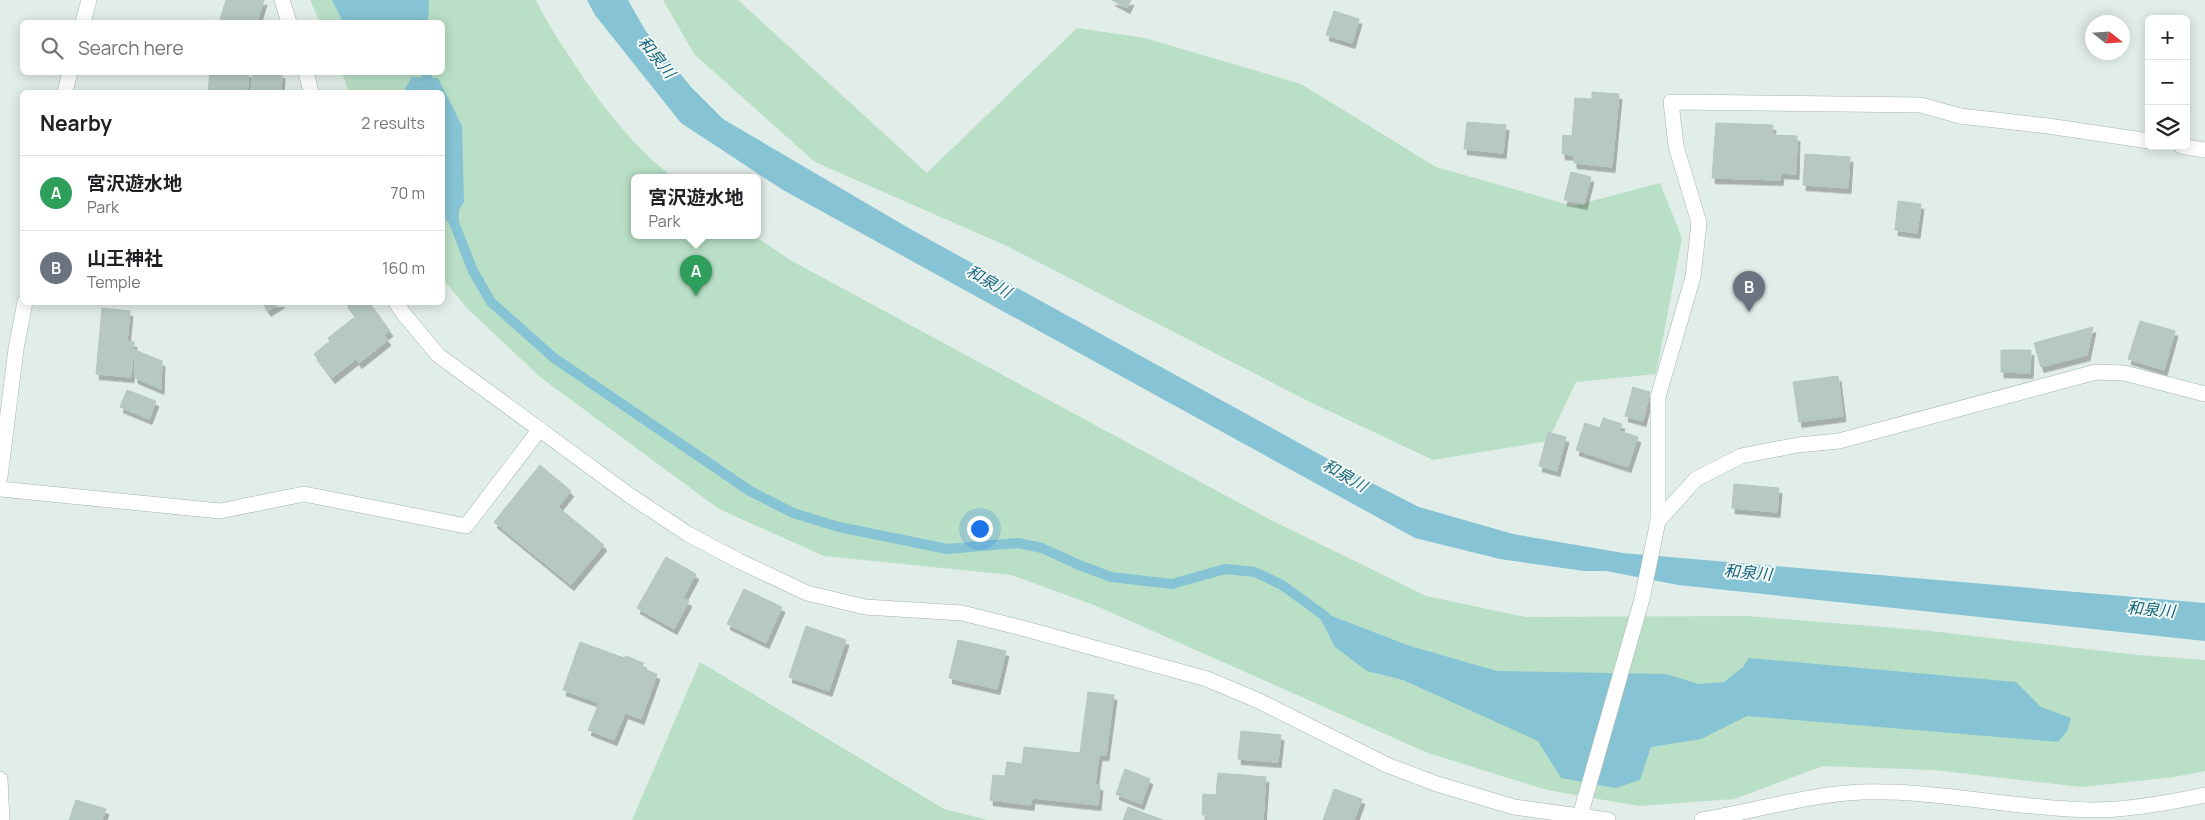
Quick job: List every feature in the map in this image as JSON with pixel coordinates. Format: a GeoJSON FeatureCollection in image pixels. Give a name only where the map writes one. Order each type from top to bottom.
{"type":"FeatureCollection","features":[{"type":"Feature","properties":{"kind":"street"},"geometry":{"type":"LineString","coordinates":[[84,20],[89,0]]}},
{"type":"Feature","properties":{"kind":"street"},"geometry":{"type":"LineString","coordinates":[[282,0],[288,20]]}},
{"type":"Feature","properties":{"kind":"street"},"geometry":{"type":"LineString","coordinates":[[66,90],[69,75]]}},
{"type":"Feature","properties":{"kind":"street"},"geometry":{"type":"LineString","coordinates":[[307,75],[310,90]]}},
{"type":"Feature","properties":{"kind":"street"},"geometry":{"type":"LineString","coordinates":[[1580,816],[1642,599],[1658,521],[1658,398],[1693,277],[1699,223],[1676,146],[1671,102],[1921,105],[1960,116],[2048,126],[2145,140]]}},
{"type":"Feature","properties":{"kind":"street"},"geometry":{"type":"LineString","coordinates":[[2190,148],[2205,150]]}},
{"type":"Feature","properties":{"kind":"street"},"geometry":{"type":"LineString","coordinates":[[0,477],[16,349],[24,305]]}},
{"type":"Feature","properties":{"kind":"street"},"geometry":{"type":"LineString","coordinates":[[398,305],[438,355],[629,495],[688,534],[739,561],[807,593],[865,607],[962,613],[1207,680],[1266,704],[1387,765],[1437,784],[1514,807],[1608,820]]}},
{"type":"Feature","properties":{"kind":"street"},"geometry":{"type":"LineString","coordinates":[[1658,521],[1696,478],[1741,456],[1798,445],[1839,440],[2096,372],[2124,373],[2205,394]]}},
{"type":"Feature","properties":{"kind":"street"},"geometry":{"type":"LineString","coordinates":[[0,489],[220,511],[304,494],[466,526],[540,429]]}},
{"type":"Feature","properties":{"kind":"street"},"geometry":{"type":"LineString","coordinates":[[0,779],[2,820]]}},
{"type":"Feature","properties":{"kind":"street"},"geometry":{"type":"LineString","coordinates":[[1702,820],[1809,798],[1862,792],[1929,794],[2009,804],[2094,810],[2176,802],[2205,795]]}},
{"type":"Feature","properties":{"kind":"green space"},"geometry":{"type":"Polygon","coordinates":[[[310,0],[536,0],[558,39],[606,109],[644,152],[669,174],[631,174],[631,239],[759,239],[792,261],[1269,519],[1426,596],[1525,617],[1747,616],[1921,630],[2138,655],[2205,660],[2205,771],[2174,777],[2082,787],[1933,770],[1823,766],[1734,799],[1639,806],[1547,790],[1428,753],[1094,605],[1011,575],[824,556],[719,509],[540,377],[467,308],[445,281],[445,90],[348,90],[343,75],[445,75],[445,20],[319,20],[310,0]]]}},
{"type":"Feature","properties":{"kind":"green space"},"geometry":{"type":"Polygon","coordinates":[[[663,0],[738,0],[927,173],[1077,28],[1145,38],[1301,84],[1436,167],[1573,206],[1660,183],[1682,238],[1656,374],[1576,382],[1548,441],[1433,460],[1308,401],[1007,246],[815,162],[694,54],[663,0]]]}},
{"type":"Feature","properties":{"kind":"green space"},"geometry":{"type":"Polygon","coordinates":[[[700,662],[944,809],[988,820],[632,820],[700,662]]]}},
{"type":"Feature","properties":{"kind":"water"},"geometry":{"type":"Polygon","coordinates":[[[332,0],[429,0],[428,20],[342,20],[332,0]]]}},
{"type":"Feature","properties":{"kind":"water","name":"和泉川"},"geometry":{"type":"Polygon","coordinates":[[[587,0],[628,0],[645,30],[691,87],[723,119],[912,230],[1370,482],[1419,507],[1513,534],[1623,553],[2205,603],[2205,641],[1678,585],[1606,571],[1584,571],[1500,559],[1415,538],[783,190],[681,123],[595,15],[587,0]]]}},
{"type":"Feature","properties":{"kind":"water"},"geometry":{"type":"Polygon","coordinates":[[[412,77],[438,78],[444,90],[404,90],[412,77]]]}},
{"type":"Feature","properties":{"kind":"water"},"geometry":{"type":"Polygon","coordinates":[[[445,92],[462,126],[464,202],[459,210],[458,232],[445,219],[445,92]]]}},
{"type":"Feature","properties":{"kind":"water"},"geometry":{"type":"Polygon","coordinates":[[[1316,610],[1410,646],[1497,671],[1666,674],[1699,684],[1724,682],[1743,667],[1749,658],[2016,682],[2041,707],[2071,718],[2067,731],[2058,742],[1747,716],[1701,739],[1651,747],[1640,780],[1616,788],[1561,778],[1538,741],[1403,680],[1367,671],[1335,647],[1316,610]]]}},
{"type":"Feature","properties":{"kind":"building"},"geometry":{"type":"Polygon","coordinates":[[[226,0],[264,0],[258,20],[220,19],[226,0]]]}},
{"type":"Feature","properties":{"kind":"building"},"geometry":{"type":"Polygon","coordinates":[[[1112,0],[1131,0],[1127,8],[1112,0]]]}},
{"type":"Feature","properties":{"kind":"building"},"geometry":{"type":"Polygon","coordinates":[[[1334,11],[1359,19],[1352,43],[1326,35],[1334,11]]]}},
{"type":"Feature","properties":{"kind":"building"},"geometry":{"type":"Polygon","coordinates":[[[210,75],[249,75],[247,90],[208,90],[210,75]]]}},
{"type":"Feature","properties":{"kind":"building"},"geometry":{"type":"Polygon","coordinates":[[[253,75],[282,75],[281,90],[251,90],[253,75]]]}},
{"type":"Feature","properties":{"kind":"building"},"geometry":{"type":"Polygon","coordinates":[[[1592,92],[1619,94],[1612,167],[1574,163],[1574,155],[1562,154],[1563,135],[1572,136],[1575,98],[1592,99],[1592,92]]]}},
{"type":"Feature","properties":{"kind":"building"},"geometry":{"type":"Polygon","coordinates":[[[1467,122],[1506,125],[1503,153],[1464,149],[1467,122]]]}},
{"type":"Feature","properties":{"kind":"building"},"geometry":{"type":"Polygon","coordinates":[[[1716,123],[1773,125],[1772,135],[1797,136],[1796,174],[1781,173],[1780,180],[1712,178],[1716,123]]]}},
{"type":"Feature","properties":{"kind":"building"},"geometry":{"type":"Polygon","coordinates":[[[1805,154],[1850,157],[1848,188],[1803,185],[1805,154]]]}},
{"type":"Feature","properties":{"kind":"building"},"geometry":{"type":"Polygon","coordinates":[[[1571,172],[1591,177],[1584,204],[1564,200],[1571,172]]]}},
{"type":"Feature","properties":{"kind":"building"},"geometry":{"type":"Polygon","coordinates":[[[1898,201],[1921,204],[1917,233],[1895,230],[1898,201]]]}},
{"type":"Feature","properties":{"kind":"building"},"geometry":{"type":"Polygon","coordinates":[[[264,305],[277,305],[268,311],[264,305]]]}},
{"type":"Feature","properties":{"kind":"building"},"geometry":{"type":"Polygon","coordinates":[[[347,305],[371,305],[390,331],[384,335],[388,340],[359,363],[356,359],[332,378],[314,354],[330,341],[328,338],[356,316],[347,305]]]}},
{"type":"Feature","properties":{"kind":"building"},"geometry":{"type":"Polygon","coordinates":[[[102,308],[130,311],[127,341],[134,342],[131,377],[96,374],[102,308]]]}},
{"type":"Feature","properties":{"kind":"building"},"geometry":{"type":"Polygon","coordinates":[[[2140,321],[2175,331],[2164,370],[2128,359],[2140,321]]]}},
{"type":"Feature","properties":{"kind":"building"},"geometry":{"type":"Polygon","coordinates":[[[2093,327],[2087,355],[2041,367],[2034,343],[2093,327]]]}},
{"type":"Feature","properties":{"kind":"building"},"geometry":{"type":"Polygon","coordinates":[[[135,350],[162,361],[161,389],[135,378],[135,350]]]}},
{"type":"Feature","properties":{"kind":"building"},"geometry":{"type":"Polygon","coordinates":[[[2001,350],[2031,350],[2030,373],[2001,372],[2001,350]]]}},
{"type":"Feature","properties":{"kind":"building"},"geometry":{"type":"Polygon","coordinates":[[[1838,376],[1843,416],[1799,422],[1793,382],[1838,376]]]}},
{"type":"Feature","properties":{"kind":"building"},"geometry":{"type":"Polygon","coordinates":[[[1633,387],[1650,392],[1643,421],[1625,416],[1633,387]]]}},
{"type":"Feature","properties":{"kind":"building"},"geometry":{"type":"Polygon","coordinates":[[[127,390],[156,401],[149,419],[120,407],[127,390]]]}},
{"type":"Feature","properties":{"kind":"building"},"geometry":{"type":"Polygon","coordinates":[[[1603,418],[1622,424],[1619,431],[1638,437],[1628,467],[1576,450],[1585,423],[1600,428],[1603,418]]]}},
{"type":"Feature","properties":{"kind":"building"},"geometry":{"type":"Polygon","coordinates":[[[1548,432],[1566,437],[1557,471],[1539,466],[1548,432]]]}},
{"type":"Feature","properties":{"kind":"building"},"geometry":{"type":"Polygon","coordinates":[[[540,465],[571,491],[558,507],[604,545],[571,585],[494,522],[540,465]]]}},
{"type":"Feature","properties":{"kind":"building"},"geometry":{"type":"Polygon","coordinates":[[[1734,484],[1779,488],[1777,512],[1732,508],[1734,484]]]}},
{"type":"Feature","properties":{"kind":"building"},"geometry":{"type":"Polygon","coordinates":[[[666,557],[696,574],[683,598],[689,601],[674,629],[637,608],[666,557]]]}},
{"type":"Feature","properties":{"kind":"building"},"geometry":{"type":"Polygon","coordinates":[[[744,589],[782,607],[766,643],[727,624],[744,589]]]}},
{"type":"Feature","properties":{"kind":"building"},"geometry":{"type":"Polygon","coordinates":[[[806,626],[846,640],[829,691],[789,677],[806,626]]]}},
{"type":"Feature","properties":{"kind":"building"},"geometry":{"type":"Polygon","coordinates":[[[958,640],[1006,651],[997,689],[949,678],[958,640]]]}},
{"type":"Feature","properties":{"kind":"building"},"geometry":{"type":"Polygon","coordinates":[[[580,642],[644,663],[641,668],[657,674],[641,719],[625,713],[614,740],[588,730],[599,703],[563,690],[580,642]]]}},
{"type":"Feature","properties":{"kind":"building"},"geometry":{"type":"Polygon","coordinates":[[[1088,692],[1114,695],[1106,755],[1099,755],[1095,785],[1100,785],[1098,805],[1032,798],[1031,805],[990,800],[993,775],[1005,776],[1007,762],[1022,764],[1024,747],[1080,753],[1088,692]]]}},
{"type":"Feature","properties":{"kind":"building"},"geometry":{"type":"Polygon","coordinates":[[[1241,731],[1281,735],[1278,762],[1238,759],[1241,731]]]}},
{"type":"Feature","properties":{"kind":"building"},"geometry":{"type":"Polygon","coordinates":[[[1125,769],[1150,779],[1141,804],[1116,794],[1125,769]]]}},
{"type":"Feature","properties":{"kind":"building"},"geometry":{"type":"Polygon","coordinates":[[[1218,773],[1266,777],[1263,820],[1206,820],[1207,815],[1202,815],[1203,794],[1216,795],[1218,773]]]}},
{"type":"Feature","properties":{"kind":"building"},"geometry":{"type":"Polygon","coordinates":[[[1334,789],[1362,799],[1354,820],[1323,820],[1334,789]]]}},
{"type":"Feature","properties":{"kind":"building"},"geometry":{"type":"Polygon","coordinates":[[[76,800],[106,809],[102,820],[69,820],[76,800]]]}},
{"type":"Feature","properties":{"kind":"building"},"geometry":{"type":"Polygon","coordinates":[[[1128,807],[1163,820],[1123,820],[1128,807]]]}},
{"type":"Feature","properties":{"kind":"waterway"},"geometry":{"type":"LineString","coordinates":[[427,75],[430,90]]}},
{"type":"Feature","properties":{"kind":"waterway"},"geometry":{"type":"LineString","coordinates":[[453,220],[473,271],[491,302],[554,358],[750,491],[793,513],[839,527],[947,549],[1018,543],[1042,548],[1111,577],[1172,584],[1225,569],[1255,572],[1282,585],[1326,617]]}},
{"type":"Feature","properties":{"kind":"place","name":"宮沢遊水地"},"geometry":{"type":"Point","coordinates":[696,296]}},
{"type":"Feature","properties":{"kind":"place","name":"山王神社"},"geometry":{"type":"Point","coordinates":[1749,312]}}]}
